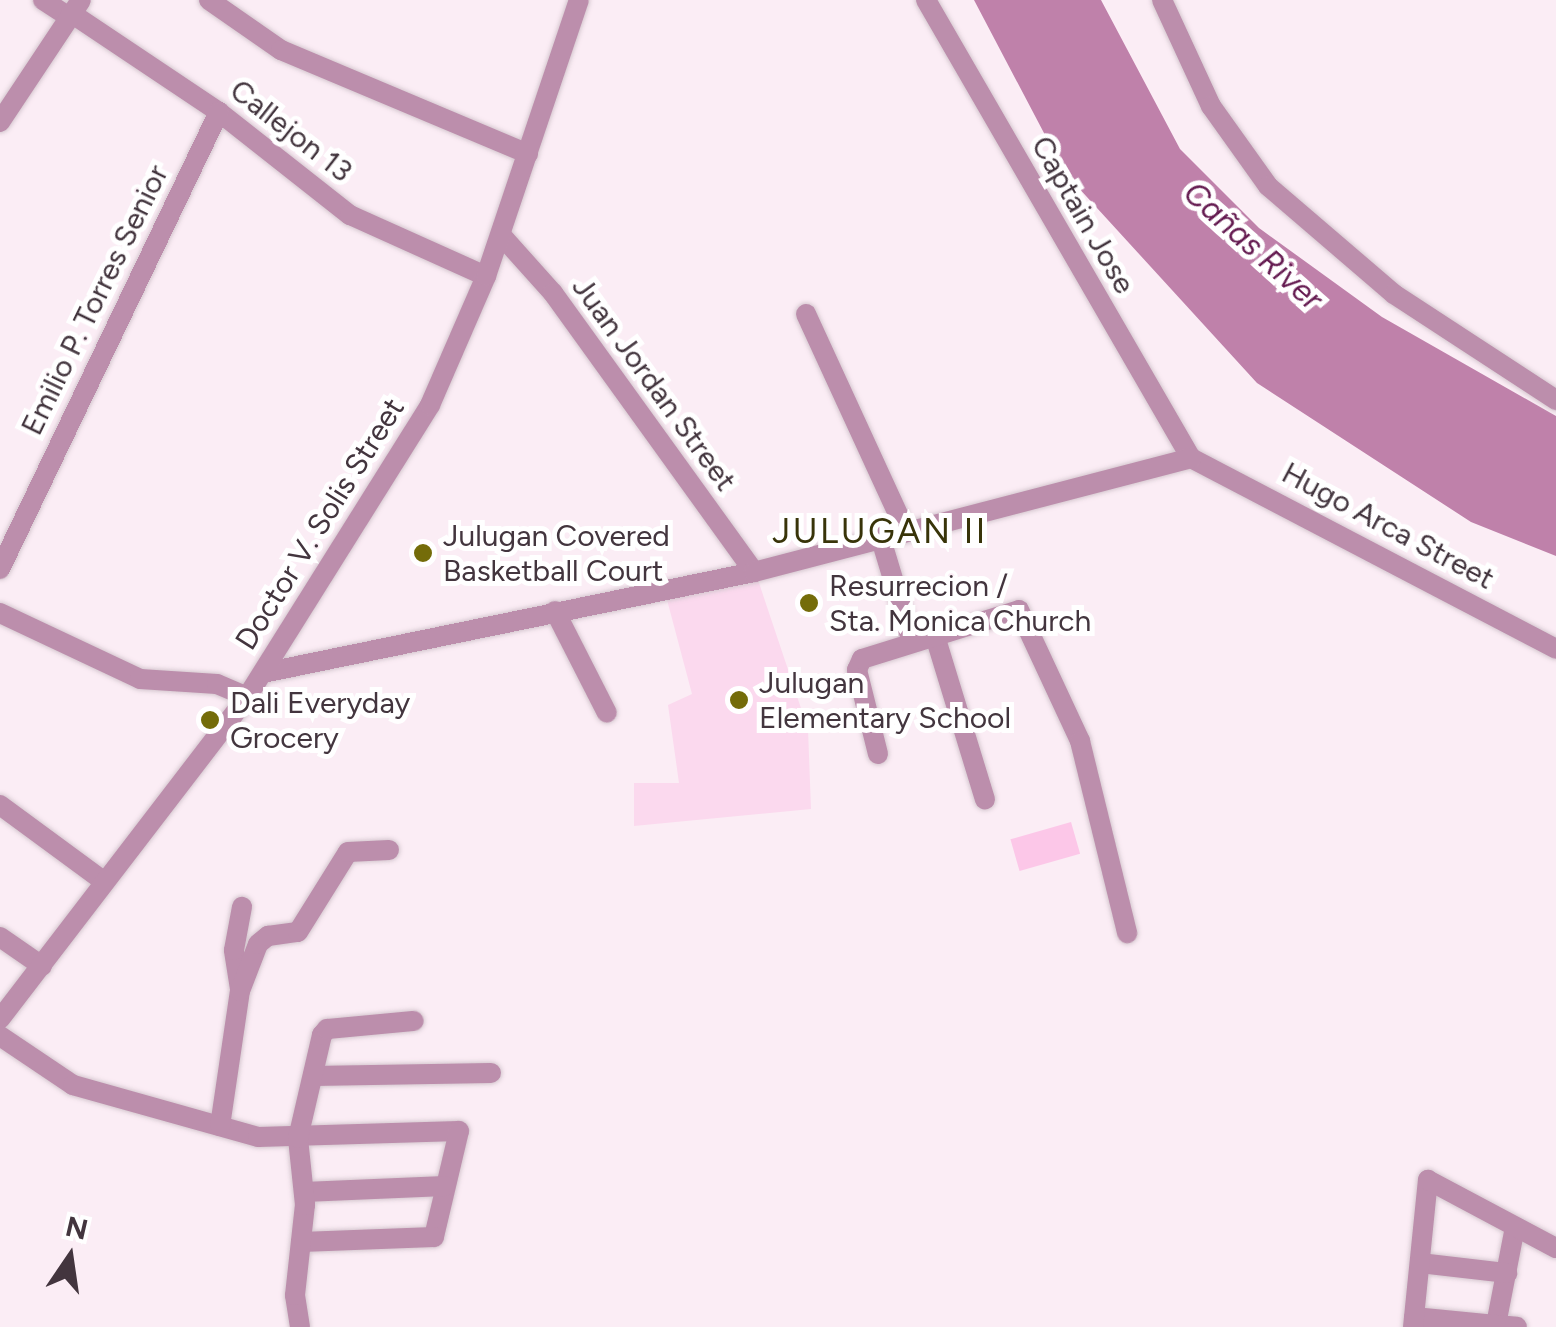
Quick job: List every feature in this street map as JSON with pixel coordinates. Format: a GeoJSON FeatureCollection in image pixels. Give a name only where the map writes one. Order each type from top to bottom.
{"type":"FeatureCollection","features":[{"type":"Feature","properties":{"kind":"street","name":"Callejon 13"},"geometry":{"type":"LineString","coordinates":[[44,0],[73,10],[219,112],[350,215],[486,276]]}},
{"type":"Feature","properties":{"kind":"street"},"geometry":{"type":"LineString","coordinates":[[210,0],[280,50],[528,154]]}},
{"type":"Feature","properties":{"kind":"street","name":"Captain Jose"},"geometry":{"type":"LineString","coordinates":[[926,0],[1191,458]]}},
{"type":"Feature","properties":{"kind":"street"},"geometry":{"type":"LineString","coordinates":[[1162,0],[1211,106],[1268,186],[1394,294],[1556,400]]}},
{"type":"Feature","properties":{"kind":"street","name":"Doctor V. Solis Street"},"geometry":{"type":"LineString","coordinates":[[0,1019],[102,880],[247,697],[430,406],[486,276],[577,1]]}},
{"type":"Feature","properties":{"kind":"street"},"geometry":{"type":"LineString","coordinates":[[0,122],[73,10]]}},
{"type":"Feature","properties":{"kind":"street","name":"Emilio P. Torres Senior"},"geometry":{"type":"LineString","coordinates":[[0,569],[219,112]]}},
{"type":"Feature","properties":{"kind":"street","name":"Juan Jordan Street"},"geometry":{"type":"LineString","coordinates":[[501,234],[553,293],[754,572]]}},
{"type":"Feature","properties":{"kind":"street"},"geometry":{"type":"LineString","coordinates":[[806,314],[904,529]]}},
{"type":"Feature","properties":{"kind":"street"},"geometry":{"type":"LineString","coordinates":[[263,673],[754,572],[904,529],[1191,458]]}},
{"type":"Feature","properties":{"kind":"street","name":"Hugo Arca Street"},"geometry":{"type":"LineString","coordinates":[[1191,458],[1556,649]]}},
{"type":"Feature","properties":{"kind":"street"},"geometry":{"type":"LineString","coordinates":[[880,536],[912,642]]}},
{"type":"Feature","properties":{"kind":"street"},"geometry":{"type":"LineString","coordinates":[[878,754],[858,664],[912,642],[1019,610],[1080,741],[1128,933]]}},
{"type":"Feature","properties":{"kind":"street"},"geometry":{"type":"LineString","coordinates":[[556,611],[608,713]]}},
{"type":"Feature","properties":{"kind":"street"},"geometry":{"type":"LineString","coordinates":[[0,612],[140,679],[216,684],[247,697]]}},
{"type":"Feature","properties":{"kind":"street"},"geometry":{"type":"LineString","coordinates":[[935,636],[985,800]]}},
{"type":"Feature","properties":{"kind":"street"},"geometry":{"type":"LineString","coordinates":[[0,805],[102,880]]}},
{"type":"Feature","properties":{"kind":"street"},"geometry":{"type":"LineString","coordinates":[[220,1126],[240,991],[258,944],[268,936],[298,932],[348,852],[389,850]]}},
{"type":"Feature","properties":{"kind":"street"},"geometry":{"type":"LineString","coordinates":[[240,991],[234,950],[242,907]]}},
{"type":"Feature","properties":{"kind":"street"},"geometry":{"type":"LineString","coordinates":[[0,937],[42,966]]}},
{"type":"Feature","properties":{"kind":"street"},"geometry":{"type":"LineString","coordinates":[[300,1327],[295,1294],[304,1192],[298,1138],[327,1029],[414,1021]]}},
{"type":"Feature","properties":{"kind":"street"},"geometry":{"type":"LineString","coordinates":[[0,1036],[73,1086],[258,1137],[457,1129],[434,1237],[301,1242]]}},
{"type":"Feature","properties":{"kind":"street"},"geometry":{"type":"LineString","coordinates":[[312,1076],[491,1074]]}},
{"type":"Feature","properties":{"kind":"street"},"geometry":{"type":"LineString","coordinates":[[1515,1226],[1506,1273],[1507,1326],[1414,1322],[1428,1180],[1515,1226],[1556,1248]]}},
{"type":"Feature","properties":{"kind":"street"},"geometry":{"type":"LineString","coordinates":[[304,1192],[446,1186]]}},
{"type":"Feature","properties":{"kind":"street"},"geometry":{"type":"LineString","coordinates":[[1420,1263],[1506,1273]]}},
{"type":"Feature","properties":{"kind":"shaded area","name":"Julugan Elementary School"},"geometry":{"type":"Polygon","coordinates":[[[757,577],[808,729],[811,809],[634,826],[634,783],[679,783],[668,705],[692,694],[666,596],[757,577]]]}},
{"type":"Feature","properties":{"kind":"shaded area"},"geometry":{"type":"Polygon","coordinates":[[[1071,822],[1080,854],[1020,871],[1010,839],[1071,822]]]}},
{"type":"Feature","properties":{"kind":"water","name":"Cañas River"},"geometry":{"type":"Polygon","coordinates":[[[974,0],[1101,0],[1180,149],[1259,228],[1382,317],[1556,416],[1556,556],[1471,522],[1257,383],[1065,173],[974,0]]]}},
{"type":"Feature","properties":{"kind":"place","name":"Julugan Covered Basketball Court"},"geometry":{"type":"Point","coordinates":[423,553]}},
{"type":"Feature","properties":{"kind":"place","name":"Resurrecion / Sta. Monica Church"},"geometry":{"type":"Point","coordinates":[809,603]}},
{"type":"Feature","properties":{"kind":"place","name":"Julugan Elementary School"},"geometry":{"type":"Point","coordinates":[739,700]}},
{"type":"Feature","properties":{"kind":"place","name":"Dali Everyday Grocery"},"geometry":{"type":"Point","coordinates":[210,720]}},
{"type":"Feature","properties":{"kind":"district","name":"JULUGAN II"},"geometry":{"type":"Point","coordinates":[880,531]}}]}
